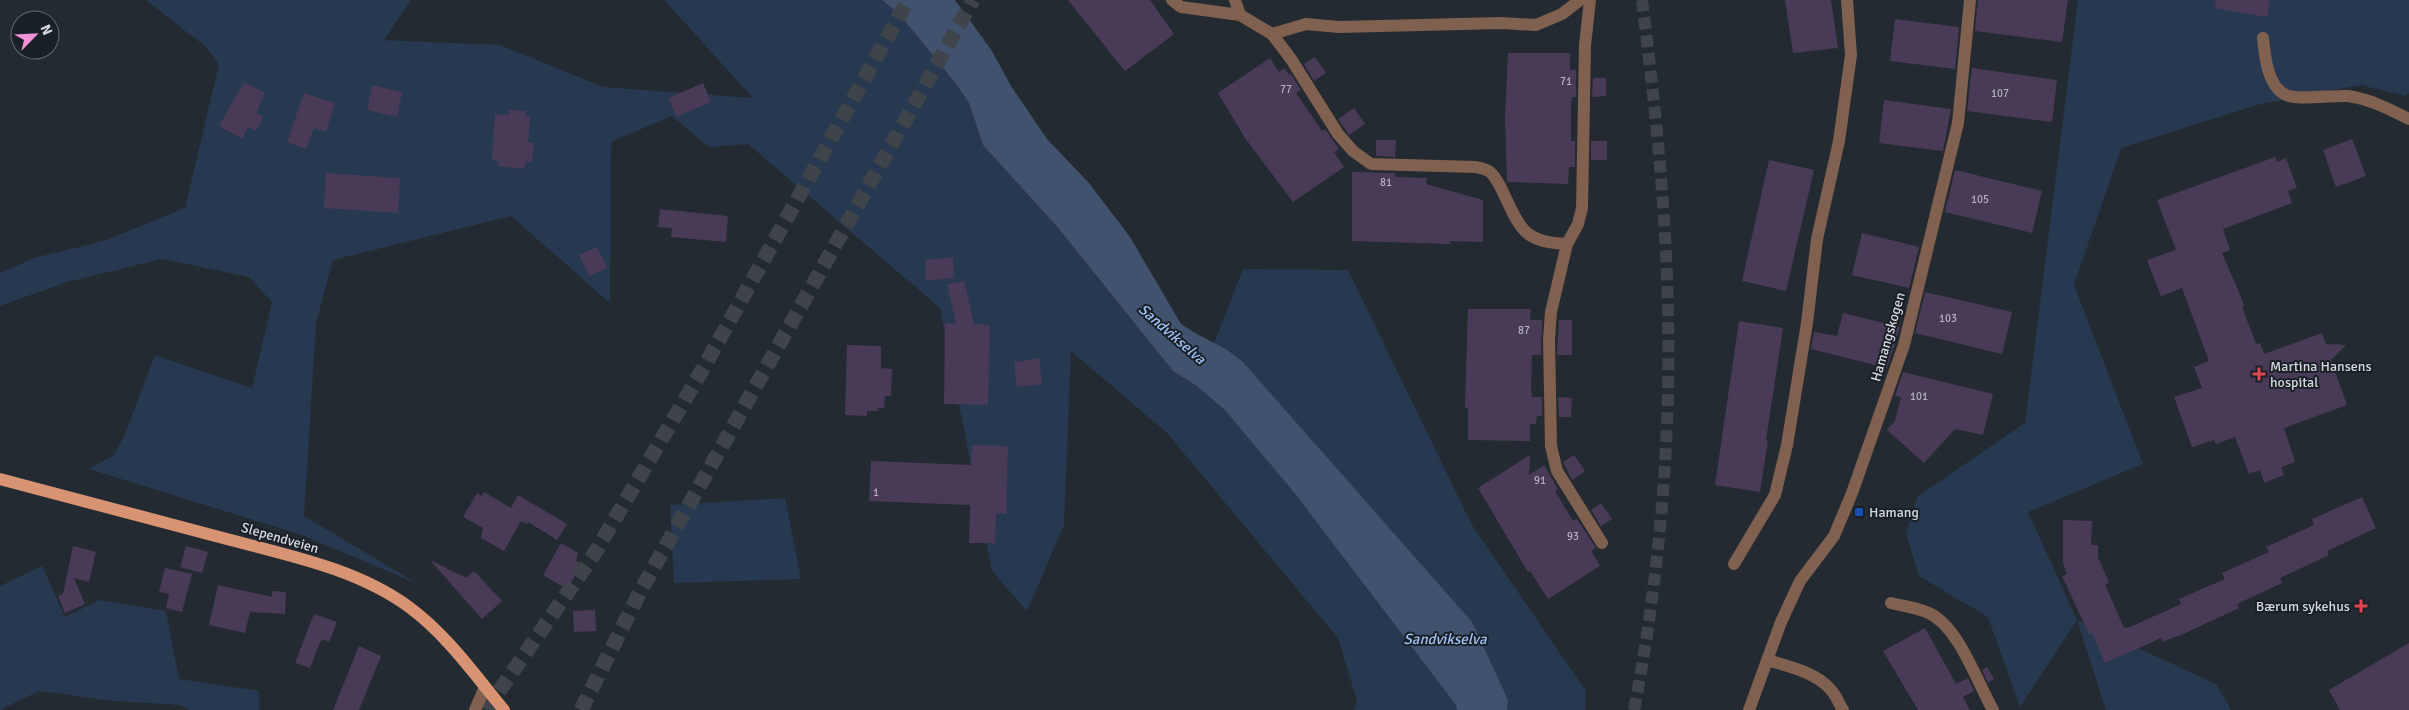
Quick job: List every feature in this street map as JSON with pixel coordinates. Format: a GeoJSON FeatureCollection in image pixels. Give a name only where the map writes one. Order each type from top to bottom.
{"type":"FeatureCollection","features":[{"type":"Feature","properties":{"kind":"main road","name":"Slependveien"},"geometry":{"type":"LineString","coordinates":[[0,479],[255,546],[349,575],[388,593],[410,608],[440,635],[504,710]]}},
{"type":"Feature","properties":{"kind":"street"},"geometry":{"type":"LineString","coordinates":[[1172,0],[1181,7],[1196,4],[1240,15],[1272,34],[1291,59],[1338,134],[1353,151],[1371,164],[1476,167],[1490,171],[1497,181],[1507,204],[1526,232],[1540,240],[1567,244]]}},
{"type":"Feature","properties":{"kind":"street"},"geometry":{"type":"LineString","coordinates":[[1235,0],[1240,15]]}},
{"type":"Feature","properties":{"kind":"street"},"geometry":{"type":"LineString","coordinates":[[1272,34],[1306,24],[1339,27],[1359,25],[1501,23],[1536,25],[1562,14],[1580,0]]}},
{"type":"Feature","properties":{"kind":"street"},"geometry":{"type":"LineString","coordinates":[[1590,0],[1585,45],[1582,208],[1578,224],[1567,244],[1551,312],[1549,340],[1551,446],[1557,471],[1602,543]]}},
{"type":"Feature","properties":{"kind":"street"},"geometry":{"type":"LineString","coordinates":[[1734,564],[1775,495],[1787,445],[1807,323],[1817,239],[1839,141],[1851,56],[1848,0]]}},
{"type":"Feature","properties":{"kind":"street","name":"Hamangskogen"},"geometry":{"type":"LineString","coordinates":[[1750,710],[1781,622],[1800,581],[1834,536],[1852,493],[1904,344],[1958,123],[1970,0]]}},
{"type":"Feature","properties":{"kind":"street"},"geometry":{"type":"LineString","coordinates":[[2263,38],[2266,63],[2274,82],[2284,95],[2297,98],[2330,95],[2359,98],[2409,119]]}},
{"type":"Feature","properties":{"kind":"street"},"geometry":{"type":"LineString","coordinates":[[1891,603],[1929,614],[1944,623],[1953,634],[1993,710]]}},
{"type":"Feature","properties":{"kind":"street"},"geometry":{"type":"LineString","coordinates":[[1768,660],[1796,668],[1817,678],[1831,690],[1843,710]]}},
{"type":"Feature","properties":{"kind":"street"},"geometry":{"type":"LineString","coordinates":[[476,710],[485,687]]}},
{"type":"Feature","properties":{"kind":"shaded area"},"geometry":{"type":"Polygon","coordinates":[[[146,0],[411,0],[384,40],[500,45],[603,87],[753,98],[664,0],[882,0],[900,15],[957,85],[969,103],[983,145],[1059,229],[1173,371],[1197,387],[1243,269],[1348,270],[1472,525],[1586,691],[1585,710],[1354,710],[1357,701],[1338,638],[1167,433],[1071,351],[1064,525],[1027,611],[992,571],[940,308],[748,144],[709,147],[672,116],[611,142],[610,303],[511,216],[333,260],[316,323],[304,516],[418,584],[302,535],[89,469],[114,455],[125,434],[155,355],[252,388],[272,302],[249,277],[162,259],[67,282],[0,306],[0,273],[34,258],[104,241],[185,208],[219,64],[206,47],[146,0]]]}},
{"type":"Feature","properties":{"kind":"shaded area"},"geometry":{"type":"Polygon","coordinates":[[[2078,0],[2409,0],[2409,93],[2405,96],[2361,85],[2257,105],[2121,148],[2074,285],[2143,464],[2028,512],[2077,620],[2020,707],[1988,617],[1919,576],[1906,534],[1918,496],[2025,423],[2078,0]]]}},
{"type":"Feature","properties":{"kind":"shaded area"},"geometry":{"type":"Polygon","coordinates":[[[785,498],[801,579],[674,583],[670,505],[785,498]]]}},
{"type":"Feature","properties":{"kind":"shaded area"},"geometry":{"type":"Polygon","coordinates":[[[42,566],[65,617],[100,600],[166,611],[179,679],[259,691],[259,710],[190,710],[181,705],[113,701],[39,691],[0,710],[0,586],[42,566]]]}},
{"type":"Feature","properties":{"kind":"shaded area"},"geometry":{"type":"Polygon","coordinates":[[[2077,620],[2216,684],[2231,710],[2106,710],[2077,620]]]}},
{"type":"Feature","properties":{"kind":"water","name":"Sandvikselva"},"geometry":{"type":"Polygon","coordinates":[[[882,0],[955,0],[992,51],[1011,86],[1047,139],[1089,183],[1130,237],[1181,324],[1226,349],[1243,362],[1472,622],[1508,700],[1507,710],[1457,710],[1456,705],[1293,491],[1225,410],[1198,387],[1173,371],[1059,229],[983,145],[969,103],[957,85],[900,15],[882,0]]]}},
{"type":"Feature","properties":{"kind":"building"},"geometry":{"type":"Polygon","coordinates":[[[1068,0],[1150,0],[1174,34],[1125,71],[1068,0]]]}},
{"type":"Feature","properties":{"kind":"building"},"geometry":{"type":"Polygon","coordinates":[[[1785,0],[1831,0],[1838,48],[1793,53],[1785,0]]]}},
{"type":"Feature","properties":{"kind":"building"},"geometry":{"type":"Polygon","coordinates":[[[1978,0],[2068,0],[2062,42],[1975,31],[1978,0]]]}},
{"type":"Feature","properties":{"kind":"building"},"geometry":{"type":"Polygon","coordinates":[[[2216,0],[2270,0],[2267,17],[2215,8],[2216,0]]]}},
{"type":"Feature","properties":{"kind":"building"},"geometry":{"type":"Polygon","coordinates":[[[1895,19],[1959,27],[1955,69],[1890,61],[1895,19]]]}},
{"type":"Feature","properties":{"kind":"building"},"geometry":{"type":"Polygon","coordinates":[[[1508,53],[1570,53],[1570,70],[1576,70],[1576,97],[1572,97],[1571,105],[1571,141],[1575,141],[1575,167],[1569,167],[1568,184],[1507,182],[1505,117],[1508,53]]]}},
{"type":"Feature","properties":{"kind":"building"},"geometry":{"type":"Polygon","coordinates":[[[1315,57],[1326,73],[1314,81],[1304,64],[1315,57]]]}},
{"type":"Feature","properties":{"kind":"building"},"geometry":{"type":"Polygon","coordinates":[[[1270,58],[1279,72],[1284,68],[1289,75],[1290,73],[1301,90],[1296,93],[1322,131],[1325,129],[1339,149],[1334,152],[1344,167],[1293,202],[1245,138],[1218,93],[1270,58]]]}},
{"type":"Feature","properties":{"kind":"building"},"geometry":{"type":"Polygon","coordinates":[[[1972,68],[2057,80],[2052,122],[1967,111],[1972,68]]]}},
{"type":"Feature","properties":{"kind":"building"},"geometry":{"type":"Polygon","coordinates":[[[1593,78],[1606,78],[1606,96],[1592,97],[1593,78]]]}},
{"type":"Feature","properties":{"kind":"building"},"geometry":{"type":"Polygon","coordinates":[[[244,82],[265,93],[256,113],[263,117],[256,131],[248,127],[242,139],[219,126],[244,82]]]}},
{"type":"Feature","properties":{"kind":"building"},"geometry":{"type":"Polygon","coordinates":[[[703,83],[711,102],[676,117],[669,98],[703,83]]]}},
{"type":"Feature","properties":{"kind":"building"},"geometry":{"type":"Polygon","coordinates":[[[372,85],[402,92],[397,117],[367,110],[372,85]]]}},
{"type":"Feature","properties":{"kind":"building"},"geometry":{"type":"Polygon","coordinates":[[[304,93],[335,103],[326,132],[314,128],[306,149],[287,142],[304,93]]]}},
{"type":"Feature","properties":{"kind":"building"},"geometry":{"type":"Polygon","coordinates":[[[1884,100],[1951,109],[1943,151],[1879,143],[1884,100]]]}},
{"type":"Feature","properties":{"kind":"building"},"geometry":{"type":"Polygon","coordinates":[[[1354,108],[1365,124],[1349,135],[1338,119],[1354,108]]]}},
{"type":"Feature","properties":{"kind":"building"},"geometry":{"type":"Polygon","coordinates":[[[509,110],[526,111],[526,117],[530,117],[528,142],[534,143],[532,162],[526,161],[525,169],[498,166],[498,161],[492,160],[495,114],[509,115],[509,110]]]}},
{"type":"Feature","properties":{"kind":"building"},"geometry":{"type":"Polygon","coordinates":[[[2352,139],[2366,176],[2336,187],[2323,150],[2352,139]]]}},
{"type":"Feature","properties":{"kind":"building"},"geometry":{"type":"Polygon","coordinates":[[[1376,140],[1396,140],[1395,157],[1376,156],[1376,140]]]}},
{"type":"Feature","properties":{"kind":"building"},"geometry":{"type":"Polygon","coordinates":[[[1591,141],[1607,141],[1607,160],[1591,160],[1591,141]]]}},
{"type":"Feature","properties":{"kind":"building"},"geometry":{"type":"Polygon","coordinates":[[[2275,157],[2277,162],[2286,158],[2297,188],[2288,191],[2292,203],[2223,229],[2230,250],[2222,253],[2241,297],[2244,306],[2242,307],[2256,344],[2260,343],[2264,354],[2322,333],[2326,344],[2346,345],[2331,360],[2347,405],[2284,428],[2295,462],[2281,467],[2284,475],[2264,483],[2260,470],[2249,474],[2235,437],[2216,444],[2214,440],[2192,447],[2174,397],[2202,388],[2194,367],[2209,361],[2182,288],[2161,296],[2147,260],[2176,250],[2157,200],[2275,157]]]}},
{"type":"Feature","properties":{"kind":"building"},"geometry":{"type":"Polygon","coordinates":[[[1769,160],[1814,170],[1786,291],[1742,281],[1769,160]]]}},
{"type":"Feature","properties":{"kind":"building"},"geometry":{"type":"Polygon","coordinates":[[[1955,170],[2042,191],[2032,233],[1945,212],[1955,170]]]}},
{"type":"Feature","properties":{"kind":"building"},"geometry":{"type":"Polygon","coordinates":[[[1352,172],[1395,173],[1395,177],[1427,178],[1426,184],[1483,200],[1483,242],[1450,241],[1450,244],[1352,241],[1352,172]]]}},
{"type":"Feature","properties":{"kind":"building"},"geometry":{"type":"Polygon","coordinates":[[[326,173],[400,178],[398,213],[324,208],[326,173]]]}},
{"type":"Feature","properties":{"kind":"building"},"geometry":{"type":"Polygon","coordinates":[[[660,209],[728,216],[726,242],[671,237],[672,228],[658,227],[660,209]]]}},
{"type":"Feature","properties":{"kind":"building"},"geometry":{"type":"Polygon","coordinates":[[[1862,233],[1919,247],[1909,288],[1852,275],[1862,233]]]}},
{"type":"Feature","properties":{"kind":"building"},"geometry":{"type":"Polygon","coordinates":[[[597,247],[607,268],[589,276],[579,255],[597,247]]]}},
{"type":"Feature","properties":{"kind":"building"},"geometry":{"type":"Polygon","coordinates":[[[953,257],[954,278],[926,281],[925,260],[953,257]]]}},
{"type":"Feature","properties":{"kind":"building"},"geometry":{"type":"Polygon","coordinates":[[[964,281],[974,324],[989,325],[990,329],[988,405],[944,404],[945,323],[956,324],[947,284],[964,281]]]}},
{"type":"Feature","properties":{"kind":"building"},"geometry":{"type":"Polygon","coordinates":[[[1925,292],[2012,312],[2002,354],[1915,333],[1925,292]]]}},
{"type":"Feature","properties":{"kind":"building"},"geometry":{"type":"Polygon","coordinates":[[[1468,309],[1531,309],[1530,320],[1542,320],[1541,355],[1532,355],[1531,388],[1532,397],[1542,397],[1542,416],[1537,416],[1536,424],[1530,424],[1530,441],[1468,440],[1468,408],[1465,408],[1468,309]]]}},
{"type":"Feature","properties":{"kind":"building"},"geometry":{"type":"Polygon","coordinates":[[[1843,313],[1900,327],[1887,368],[1811,349],[1814,332],[1837,336],[1843,313]]]}},
{"type":"Feature","properties":{"kind":"building"},"geometry":{"type":"Polygon","coordinates":[[[1559,320],[1572,320],[1572,355],[1557,355],[1559,320]]]}},
{"type":"Feature","properties":{"kind":"building"},"geometry":{"type":"Polygon","coordinates":[[[1739,321],[1783,328],[1760,492],[1715,485],[1739,321]]]}},
{"type":"Feature","properties":{"kind":"building"},"geometry":{"type":"Polygon","coordinates":[[[847,345],[881,346],[881,368],[892,369],[891,396],[885,396],[884,408],[878,408],[878,411],[867,411],[867,416],[845,415],[847,345]]]}},
{"type":"Feature","properties":{"kind":"building"},"geometry":{"type":"Polygon","coordinates":[[[1039,358],[1042,384],[1017,387],[1014,362],[1039,358]]]}},
{"type":"Feature","properties":{"kind":"building"},"geometry":{"type":"Polygon","coordinates":[[[1903,372],[1993,394],[1983,435],[1955,429],[1924,463],[1887,430],[1895,421],[1901,397],[1895,396],[1903,372]]]}},
{"type":"Feature","properties":{"kind":"building"},"geometry":{"type":"Polygon","coordinates":[[[1558,397],[1572,398],[1571,417],[1559,417],[1558,397]]]}},
{"type":"Feature","properties":{"kind":"building"},"geometry":{"type":"Polygon","coordinates":[[[972,445],[1008,446],[1006,514],[996,513],[995,543],[969,543],[970,505],[869,501],[871,461],[971,465],[972,445]]]}},
{"type":"Feature","properties":{"kind":"building"},"geometry":{"type":"Polygon","coordinates":[[[1530,455],[1529,475],[1544,465],[1558,489],[1555,491],[1573,521],[1577,519],[1596,548],[1591,551],[1600,566],[1548,599],[1530,571],[1528,572],[1478,488],[1530,455]]]}},
{"type":"Feature","properties":{"kind":"building"},"geometry":{"type":"Polygon","coordinates":[[[1574,455],[1585,471],[1572,480],[1563,462],[1574,455]]]}},
{"type":"Feature","properties":{"kind":"building"},"geometry":{"type":"Polygon","coordinates":[[[484,492],[511,508],[518,495],[567,524],[557,540],[528,522],[527,524],[521,521],[504,551],[481,538],[483,528],[463,517],[477,493],[482,496],[484,492]]]}},
{"type":"Feature","properties":{"kind":"building"},"geometry":{"type":"Polygon","coordinates":[[[2362,497],[2376,528],[2327,551],[2329,555],[2280,578],[2282,583],[2237,604],[2239,608],[2181,635],[2162,642],[2161,638],[2105,663],[2092,633],[2089,634],[2062,576],[2067,574],[2063,563],[2063,520],[2092,521],[2091,545],[2098,545],[2098,557],[2109,583],[2105,584],[2124,628],[2130,627],[2181,604],[2179,599],[2225,579],[2222,573],[2269,552],[2266,547],[2314,525],[2312,519],[2362,497]]]}},
{"type":"Feature","properties":{"kind":"building"},"geometry":{"type":"Polygon","coordinates":[[[1601,503],[1612,519],[1601,526],[1591,510],[1601,503]]]}},
{"type":"Feature","properties":{"kind":"building"},"geometry":{"type":"Polygon","coordinates":[[[561,543],[578,553],[576,561],[582,564],[567,589],[543,575],[561,543]]]}},
{"type":"Feature","properties":{"kind":"building"},"geometry":{"type":"Polygon","coordinates":[[[73,546],[96,552],[89,582],[74,578],[85,604],[65,613],[58,596],[63,594],[73,546]]]}},
{"type":"Feature","properties":{"kind":"building"},"geometry":{"type":"Polygon","coordinates":[[[186,546],[208,552],[202,573],[180,567],[186,546]]]}},
{"type":"Feature","properties":{"kind":"building"},"geometry":{"type":"Polygon","coordinates":[[[430,560],[466,578],[474,571],[502,601],[482,619],[430,560]]]}},
{"type":"Feature","properties":{"kind":"building"},"geometry":{"type":"Polygon","coordinates":[[[165,568],[192,574],[182,612],[166,608],[169,594],[159,592],[165,568]]]}},
{"type":"Feature","properties":{"kind":"building"},"geometry":{"type":"Polygon","coordinates":[[[218,585],[272,597],[272,591],[286,592],[285,614],[250,612],[245,633],[209,625],[218,585]]]}},
{"type":"Feature","properties":{"kind":"building"},"geometry":{"type":"Polygon","coordinates":[[[595,610],[596,631],[574,632],[573,611],[595,610]]]}},
{"type":"Feature","properties":{"kind":"building"},"geometry":{"type":"Polygon","coordinates":[[[314,614],[337,622],[329,642],[322,639],[310,668],[295,663],[314,614]]]}},
{"type":"Feature","properties":{"kind":"building"},"geometry":{"type":"Polygon","coordinates":[[[1925,628],[1956,684],[1968,678],[1974,691],[1963,697],[1970,710],[1918,710],[1883,651],[1925,628]]]}},
{"type":"Feature","properties":{"kind":"building"},"geometry":{"type":"Polygon","coordinates":[[[2409,643],[2409,710],[2340,710],[2329,690],[2409,643]]]}},
{"type":"Feature","properties":{"kind":"building"},"geometry":{"type":"Polygon","coordinates":[[[359,646],[381,656],[359,710],[333,710],[359,646]]]}},
{"type":"Feature","properties":{"kind":"building"},"geometry":{"type":"Polygon","coordinates":[[[1987,667],[1994,679],[1988,683],[1982,670],[1987,667]]]}},
{"type":"Feature","properties":{"kind":"tunnel"},"geometry":{"type":"LineString","coordinates":[[486,710],[593,556],[704,367],[908,0]]}},
{"type":"Feature","properties":{"kind":"tunnel"},"geometry":{"type":"LineString","coordinates":[[581,710],[641,590],[973,0]]}},
{"type":"Feature","properties":{"kind":"tunnel"},"geometry":{"type":"LineString","coordinates":[[1634,710],[1650,612],[1662,512],[1668,362],[1667,273],[1662,195],[1642,0]]}},
{"type":"Feature","properties":{"kind":"place","name":"Martina Hansens hospital"},"geometry":{"type":"Point","coordinates":[2259,374]}},
{"type":"Feature","properties":{"kind":"place","name":"Hamang"},"geometry":{"type":"Point","coordinates":[1859,512]}},
{"type":"Feature","properties":{"kind":"place","name":"Bærum sykehus"},"geometry":{"type":"Point","coordinates":[2361,606]}}]}
